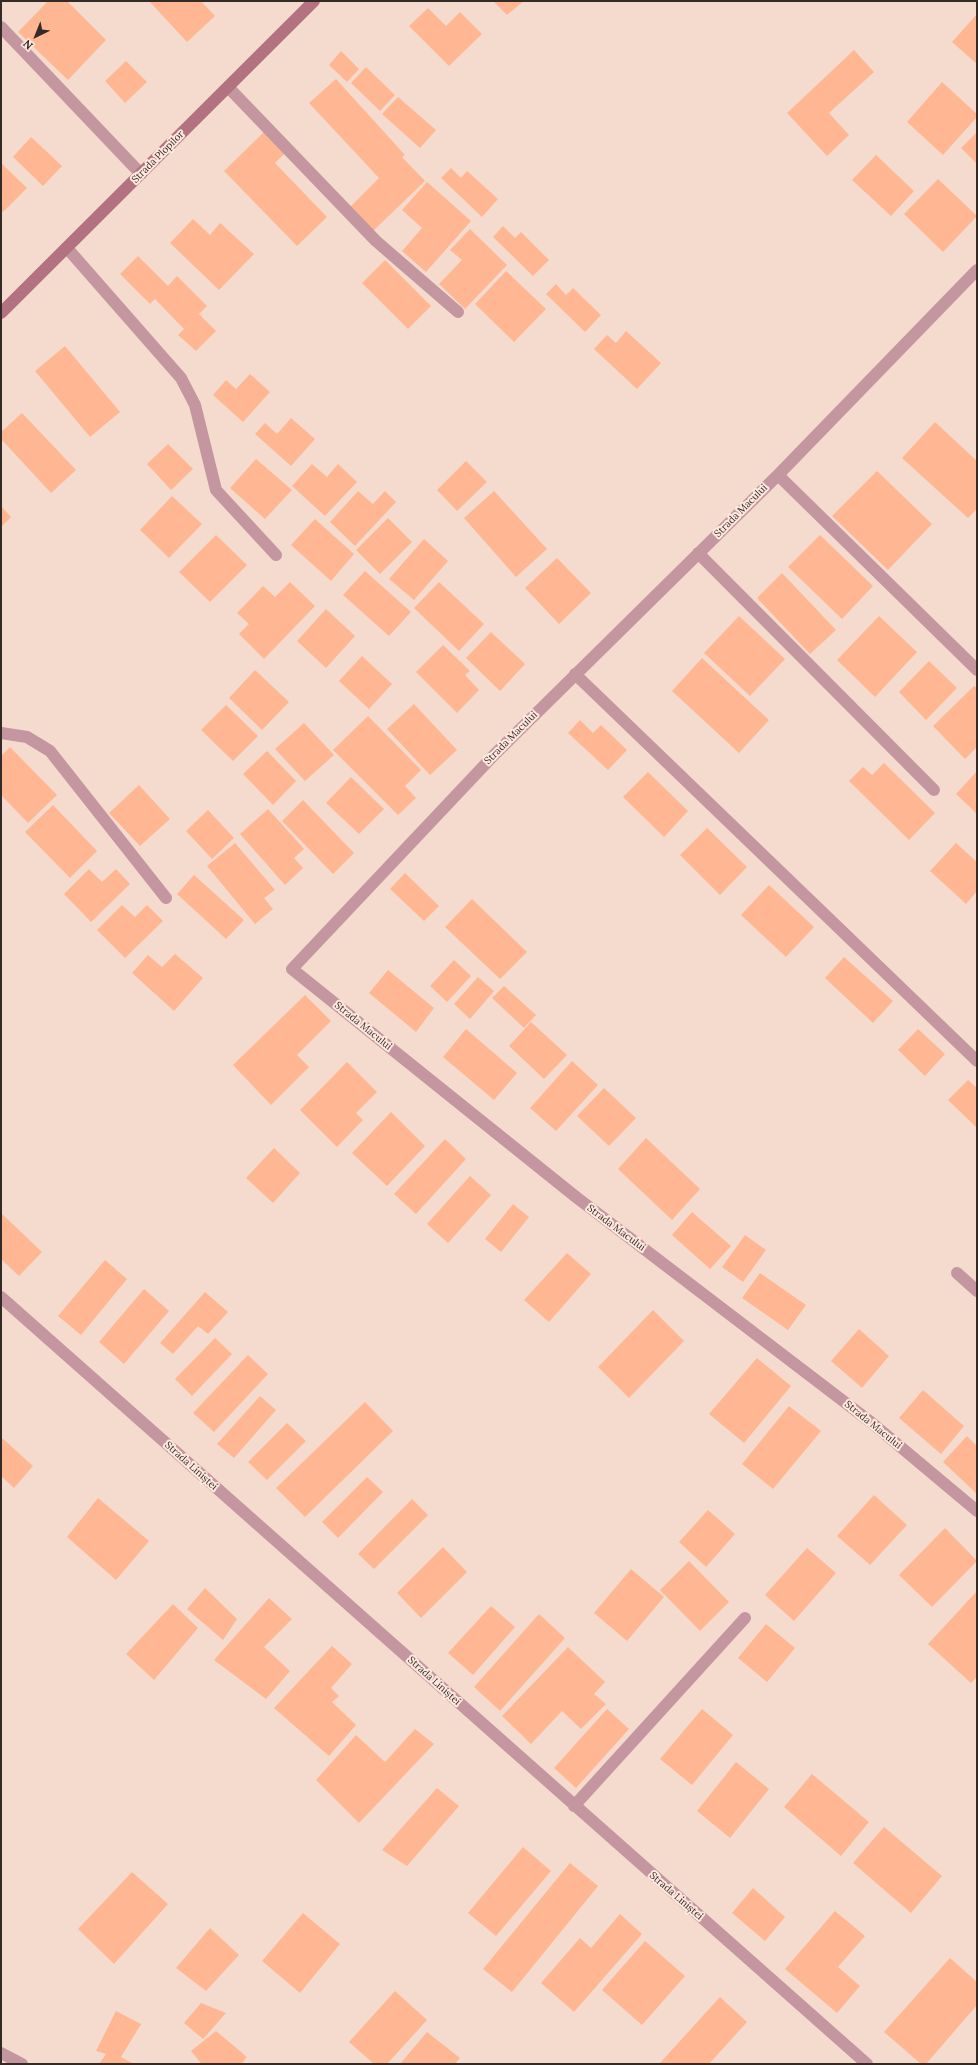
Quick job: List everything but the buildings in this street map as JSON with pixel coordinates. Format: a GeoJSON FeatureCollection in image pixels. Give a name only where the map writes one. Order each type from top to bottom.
{"type":"FeatureCollection","features":[{"type":"Feature","properties":{"kind":"street","name":"Strada Plopilor"},"geometry":{"type":"LineString","coordinates":[[1,313],[314,1]]}},
{"type":"Feature","properties":{"kind":"street"},"geometry":{"type":"LineString","coordinates":[[1,27],[141,174]]}},
{"type":"Feature","properties":{"kind":"street"},"geometry":{"type":"LineString","coordinates":[[228,87],[376,241],[458,312]]}},
{"type":"Feature","properties":{"kind":"street"},"geometry":{"type":"LineString","coordinates":[[67,248],[180,378],[195,405],[216,490],[276,554]]}},
{"type":"Feature","properties":{"kind":"street","name":"Strada Macului"},"geometry":{"type":"LineString","coordinates":[[977,270],[778,475],[494,755],[292,970],[576,1197],[872,1422],[977,1512]]}},
{"type":"Feature","properties":{"kind":"street"},"geometry":{"type":"LineString","coordinates":[[778,475],[977,670]]}},
{"type":"Feature","properties":{"kind":"street"},"geometry":{"type":"LineString","coordinates":[[698,553],[934,790]]}},
{"type":"Feature","properties":{"kind":"street"},"geometry":{"type":"LineString","coordinates":[[575,674],[977,1061]]}},
{"type":"Feature","properties":{"kind":"street"},"geometry":{"type":"LineString","coordinates":[[1,733],[27,737],[50,751],[166,898]]}},
{"type":"Feature","properties":{"kind":"street"},"geometry":{"type":"LineString","coordinates":[[957,1273],[977,1292]]}},
{"type":"Feature","properties":{"kind":"street","name":"Strada Liniștei"},"geometry":{"type":"LineString","coordinates":[[1,1297],[867,2064]]}},
{"type":"Feature","properties":{"kind":"street"},"geometry":{"type":"LineString","coordinates":[[574,1806],[745,1618]]}},
{"type":"Feature","properties":{"kind":"street"},"geometry":{"type":"LineString","coordinates":[[1,2053],[22,2064]]}}]}
